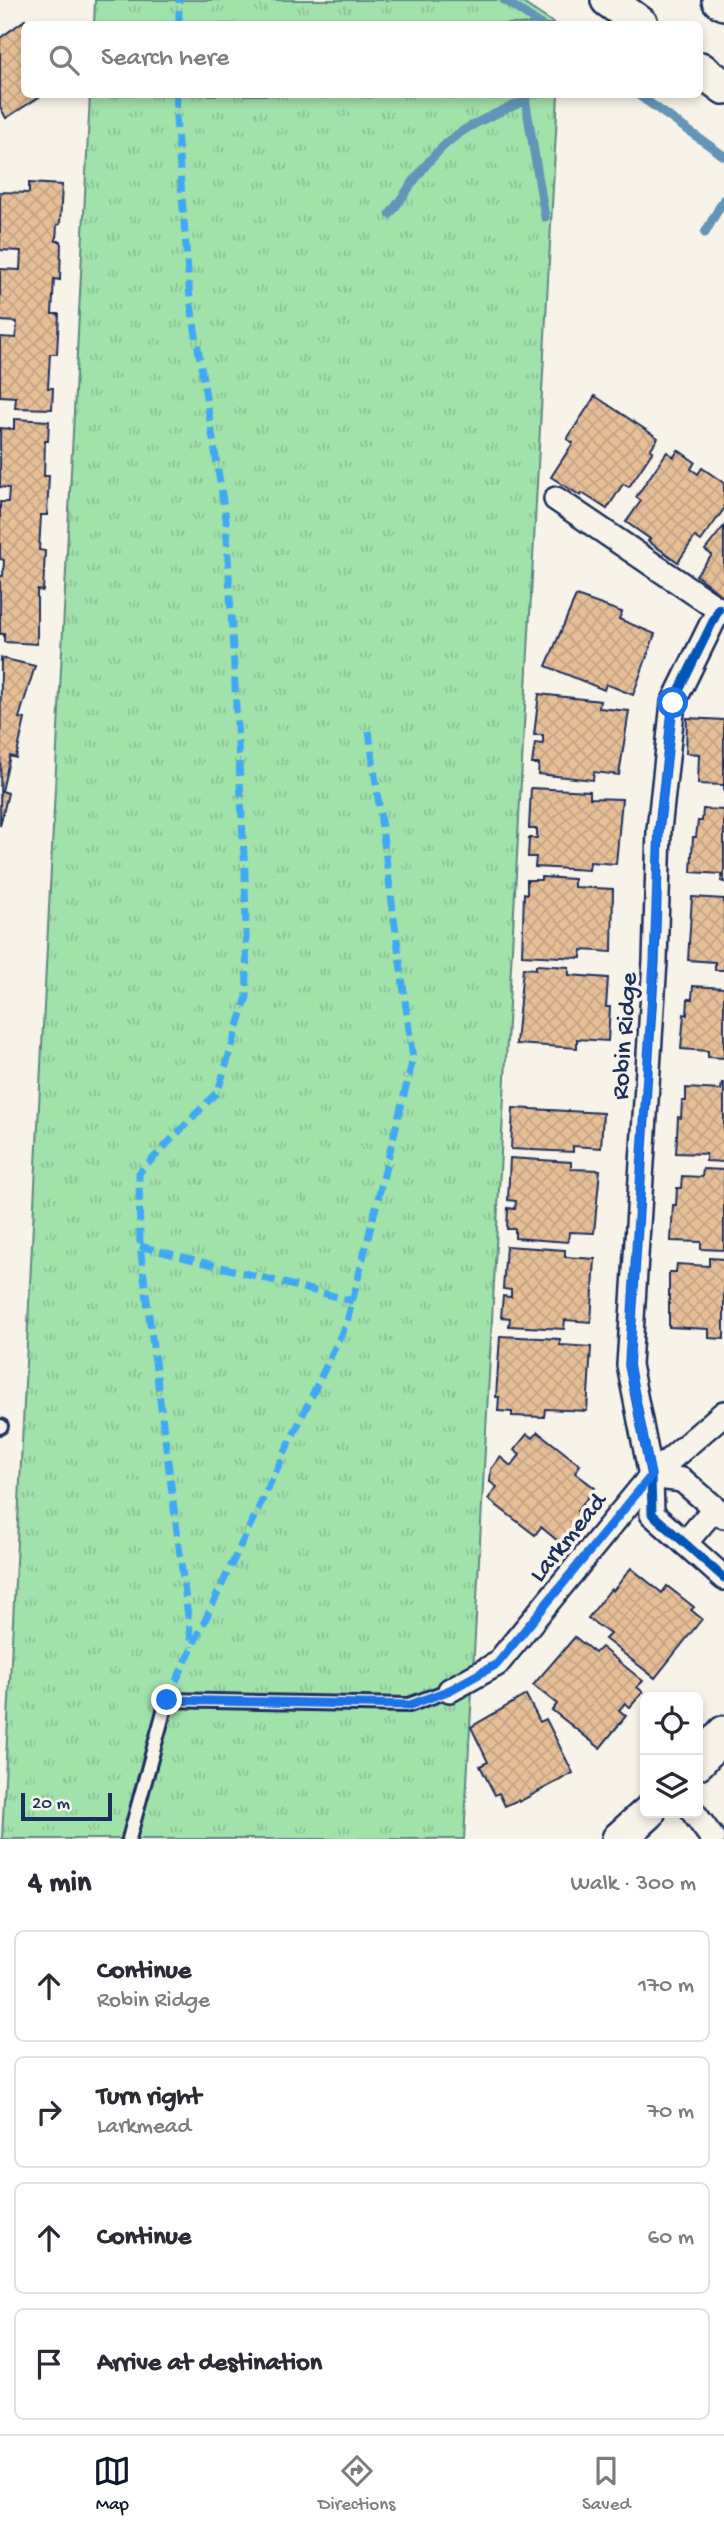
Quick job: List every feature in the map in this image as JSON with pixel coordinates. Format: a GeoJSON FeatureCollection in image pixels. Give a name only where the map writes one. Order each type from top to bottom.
{"type":"FeatureCollection","features":[{"type":"Feature","properties":{"kind":"main road"},"geometry":{"type":"LineString","coordinates":[[608,0],[637,21]]}},
{"type":"Feature","properties":{"kind":"main road"},"geometry":{"type":"LineString","coordinates":[[719,0],[724,4]]}},
{"type":"Feature","properties":{"kind":"main road"},"geometry":{"type":"LineString","coordinates":[[703,72],[724,87]]}},
{"type":"Feature","properties":{"kind":"main road"},"geometry":{"type":"LineString","coordinates":[[703,1756],[724,1733]]}},
{"type":"Feature","properties":{"kind":"main road"},"geometry":{"type":"LineString","coordinates":[[619,1839],[642,1818]]}},
{"type":"Feature","properties":{"kind":"street"},"geometry":{"type":"LineString","coordinates":[[556,499],[722,611]]}},
{"type":"Feature","properties":{"kind":"street","name":"Robin Ridge"},"geometry":{"type":"LineString","coordinates":[[722,611],[673,703],[659,830],[654,975],[629,1365],[651,1476],[652,1514],[724,1578]]}},
{"type":"Feature","properties":{"kind":"street","name":"Larkmead"},"geometry":{"type":"LineString","coordinates":[[450,1690],[497,1664],[651,1476],[724,1413]]}},
{"type":"Feature","properties":{"kind":"street"},"geometry":{"type":"LineString","coordinates":[[651,1476],[682,1480],[719,1512],[685,1543]]}},
{"type":"Feature","properties":{"kind":"street"},"geometry":{"type":"LineString","coordinates":[[698,1818],[713,1839]]}},
{"type":"Feature","properties":{"kind":"lane"},"geometry":{"type":"LineString","coordinates":[[130,1839],[167,1700],[410,1705],[450,1690]]}},
{"type":"Feature","properties":{"kind":"green space"},"geometry":{"type":"Polygon","coordinates":[[[95,0],[518,0],[550,21],[94,21],[95,0]]]}},
{"type":"Feature","properties":{"kind":"green space"},"geometry":{"type":"Polygon","coordinates":[[[90,98],[558,98],[464,1839],[2,1839],[90,98]]]}},
{"type":"Feature","properties":{"kind":"building"},"geometry":{"type":"Polygon","coordinates":[[[21,23],[21,98],[38,98],[6,118],[0,107],[0,38],[21,23]]]}},
{"type":"Feature","properties":{"kind":"building"},"geometry":{"type":"Polygon","coordinates":[[[29,183],[62,185],[60,224],[57,225],[56,241],[61,241],[60,280],[54,279],[52,314],[59,314],[57,354],[50,354],[48,388],[53,388],[52,409],[15,408],[16,397],[0,396],[0,337],[16,338],[17,322],[0,321],[0,269],[20,270],[21,251],[0,250],[0,192],[29,193],[29,183]]]}},
{"type":"Feature","properties":{"kind":"building"},"geometry":{"type":"Polygon","coordinates":[[[595,396],[658,438],[650,450],[653,451],[629,487],[623,484],[607,509],[551,477],[573,443],[567,439],[595,396]]]}},
{"type":"Feature","properties":{"kind":"building"},"geometry":{"type":"Polygon","coordinates":[[[14,419],[49,421],[48,441],[45,441],[44,476],[49,476],[47,515],[41,515],[39,550],[45,551],[43,591],[37,590],[37,644],[4,642],[4,634],[0,634],[0,576],[3,576],[4,560],[0,559],[0,502],[8,502],[9,488],[0,487],[0,428],[14,429],[14,419]]]}},
{"type":"Feature","properties":{"kind":"building"},"geometry":{"type":"Polygon","coordinates":[[[678,450],[695,462],[691,469],[698,474],[702,468],[724,483],[724,509],[701,541],[695,537],[678,562],[626,522],[641,501],[636,497],[667,452],[674,457],[678,450]]]}},
{"type":"Feature","properties":{"kind":"building"},"geometry":{"type":"Polygon","coordinates":[[[724,526],[723,597],[696,575],[712,555],[705,550],[724,526]]]}},
{"type":"Feature","properties":{"kind":"building"},"geometry":{"type":"Polygon","coordinates":[[[576,596],[622,612],[619,619],[655,634],[633,695],[606,684],[604,690],[546,666],[576,596]]]}},
{"type":"Feature","properties":{"kind":"building"},"geometry":{"type":"Polygon","coordinates":[[[1,658],[35,666],[19,718],[25,719],[16,758],[10,756],[2,791],[8,793],[0,826],[1,658]]]}},
{"type":"Feature","properties":{"kind":"building"},"geometry":{"type":"Polygon","coordinates":[[[539,694],[600,701],[599,708],[629,711],[619,775],[594,772],[593,780],[538,774],[539,764],[532,764],[535,743],[543,744],[543,735],[534,735],[539,694]]]}},
{"type":"Feature","properties":{"kind":"building"},"geometry":{"type":"Polygon","coordinates":[[[687,718],[724,720],[724,785],[698,784],[699,754],[686,753],[687,718]]]}},
{"type":"Feature","properties":{"kind":"building"},"geometry":{"type":"Polygon","coordinates":[[[531,788],[590,791],[590,798],[622,799],[616,864],[590,862],[589,870],[535,867],[536,857],[528,857],[529,838],[537,838],[537,829],[529,829],[531,788]]]}},
{"type":"Feature","properties":{"kind":"building"},"geometry":{"type":"Polygon","coordinates":[[[703,809],[724,810],[724,882],[721,881],[722,874],[691,872],[693,837],[696,837],[698,821],[702,821],[703,809]]]}},
{"type":"Feature","properties":{"kind":"building"},"geometry":{"type":"Polygon","coordinates":[[[541,877],[574,879],[574,887],[613,889],[612,952],[582,950],[581,958],[522,955],[524,893],[527,894],[527,880],[541,880],[541,877]]]}},
{"type":"Feature","properties":{"kind":"building"},"geometry":{"type":"Polygon","coordinates":[[[692,897],[724,899],[724,970],[715,970],[715,962],[688,960],[692,897]]]}},
{"type":"Feature","properties":{"kind":"building"},"geometry":{"type":"Polygon","coordinates":[[[536,965],[569,967],[569,975],[608,978],[608,1041],[577,1039],[577,1048],[516,1044],[523,968],[536,969],[536,965]]]}},
{"type":"Feature","properties":{"kind":"building"},"geometry":{"type":"Polygon","coordinates":[[[693,986],[724,988],[724,1058],[708,1057],[708,1051],[681,1049],[684,1014],[687,1015],[688,999],[692,999],[693,986]]]}},
{"type":"Feature","properties":{"kind":"building"},"geometry":{"type":"Polygon","coordinates":[[[722,1083],[724,1162],[706,1161],[706,1154],[676,1153],[678,1117],[681,1118],[682,1101],[686,1101],[686,1088],[721,1090],[722,1083]]]}},
{"type":"Feature","properties":{"kind":"building"},"geometry":{"type":"Polygon","coordinates":[[[513,1108],[603,1113],[601,1148],[573,1146],[573,1152],[511,1149],[513,1108]]]}},
{"type":"Feature","properties":{"kind":"building"},"geometry":{"type":"Polygon","coordinates":[[[510,1158],[571,1162],[571,1169],[600,1170],[594,1233],[569,1232],[568,1242],[515,1238],[515,1229],[507,1229],[508,1208],[515,1209],[516,1201],[508,1200],[510,1158]]]}},
{"type":"Feature","properties":{"kind":"building"},"geometry":{"type":"Polygon","coordinates":[[[703,1169],[724,1170],[724,1250],[701,1249],[701,1242],[671,1241],[673,1205],[676,1205],[677,1188],[681,1188],[682,1176],[702,1177],[703,1169]]]}},
{"type":"Feature","properties":{"kind":"building"},"geometry":{"type":"Polygon","coordinates":[[[506,1246],[565,1250],[565,1257],[595,1259],[591,1322],[565,1320],[564,1329],[509,1326],[510,1318],[501,1317],[503,1296],[511,1297],[511,1290],[503,1289],[506,1246]]]}},
{"type":"Feature","properties":{"kind":"building"},"geometry":{"type":"Polygon","coordinates":[[[709,1258],[724,1259],[724,1339],[709,1338],[709,1329],[669,1327],[669,1272],[676,1272],[677,1264],[709,1266],[709,1258]]]}},
{"type":"Feature","properties":{"kind":"building"},"geometry":{"type":"Polygon","coordinates":[[[500,1336],[560,1339],[560,1345],[591,1347],[587,1411],[545,1409],[544,1417],[512,1416],[512,1412],[498,1411],[499,1397],[496,1397],[500,1336]]]}},
{"type":"Feature","properties":{"kind":"building"},"geometry":{"type":"Polygon","coordinates":[[[538,1432],[580,1465],[575,1473],[595,1488],[577,1511],[587,1519],[565,1547],[541,1527],[535,1535],[488,1499],[497,1487],[490,1482],[491,1469],[500,1457],[511,1466],[520,1455],[514,1450],[527,1434],[533,1438],[538,1432]]]}},
{"type":"Feature","properties":{"kind":"building"},"geometry":{"type":"Polygon","coordinates":[[[631,1568],[662,1593],[667,1586],[694,1607],[691,1610],[702,1619],[655,1678],[605,1639],[610,1634],[588,1618],[631,1568]]]}},
{"type":"Feature","properties":{"kind":"building"},"geometry":{"type":"Polygon","coordinates":[[[575,1637],[595,1653],[601,1647],[643,1681],[637,1687],[643,1692],[640,1692],[630,1707],[625,1703],[619,1710],[626,1716],[600,1748],[552,1710],[557,1704],[533,1685],[575,1637]]]}},
{"type":"Feature","properties":{"kind":"building"},"geometry":{"type":"Polygon","coordinates":[[[526,1695],[540,1722],[546,1719],[573,1773],[519,1802],[518,1800],[505,1806],[499,1793],[495,1795],[480,1766],[488,1762],[471,1727],[526,1695]]]}},
{"type":"Feature","properties":{"kind":"waterway"},"geometry":{"type":"LineString","coordinates":[[504,0],[536,21]]}},
{"type":"Feature","properties":{"kind":"waterway"},"geometry":{"type":"LineString","coordinates":[[525,98],[545,217]]}},
{"type":"Feature","properties":{"kind":"waterway"},"geometry":{"type":"LineString","coordinates":[[643,98],[724,156]]}},
{"type":"Feature","properties":{"kind":"waterway"},"geometry":{"type":"LineString","coordinates":[[390,214],[427,164],[453,138],[479,122],[526,100]]}},
{"type":"Feature","properties":{"kind":"waterway"},"geometry":{"type":"LineString","coordinates":[[705,233],[724,199]]}},
{"type":"Feature","properties":{"kind":"marked path"},"geometry":{"type":"LineString","coordinates":[[179,0],[179,21]]}},
{"type":"Feature","properties":{"kind":"marked path"},"geometry":{"type":"LineString","coordinates":[[177,98],[176,118],[190,299],[226,519],[245,874],[247,997],[218,1091],[139,1173],[140,1246],[192,1647]]}},
{"type":"Feature","properties":{"kind":"marked path"},"geometry":{"type":"LineString","coordinates":[[167,1700],[347,1322],[413,1059],[369,731]]}},
{"type":"Feature","properties":{"kind":"marked path"},"geometry":{"type":"LineString","coordinates":[[140,1246],[353,1301]]}},
{"type":"Feature","properties":{"kind":"cycle path"},"geometry":{"type":"LineString","coordinates":[[719,609],[673,703],[659,830],[655,961],[629,1365],[651,1476],[652,1514],[724,1578]]}},
{"type":"Feature","properties":{"kind":"route"},"geometry":{"type":"LineString","coordinates":[[167,1700],[410,1705],[450,1690],[497,1664],[651,1476],[629,1365],[654,961],[659,830],[673,703]]}}]}
